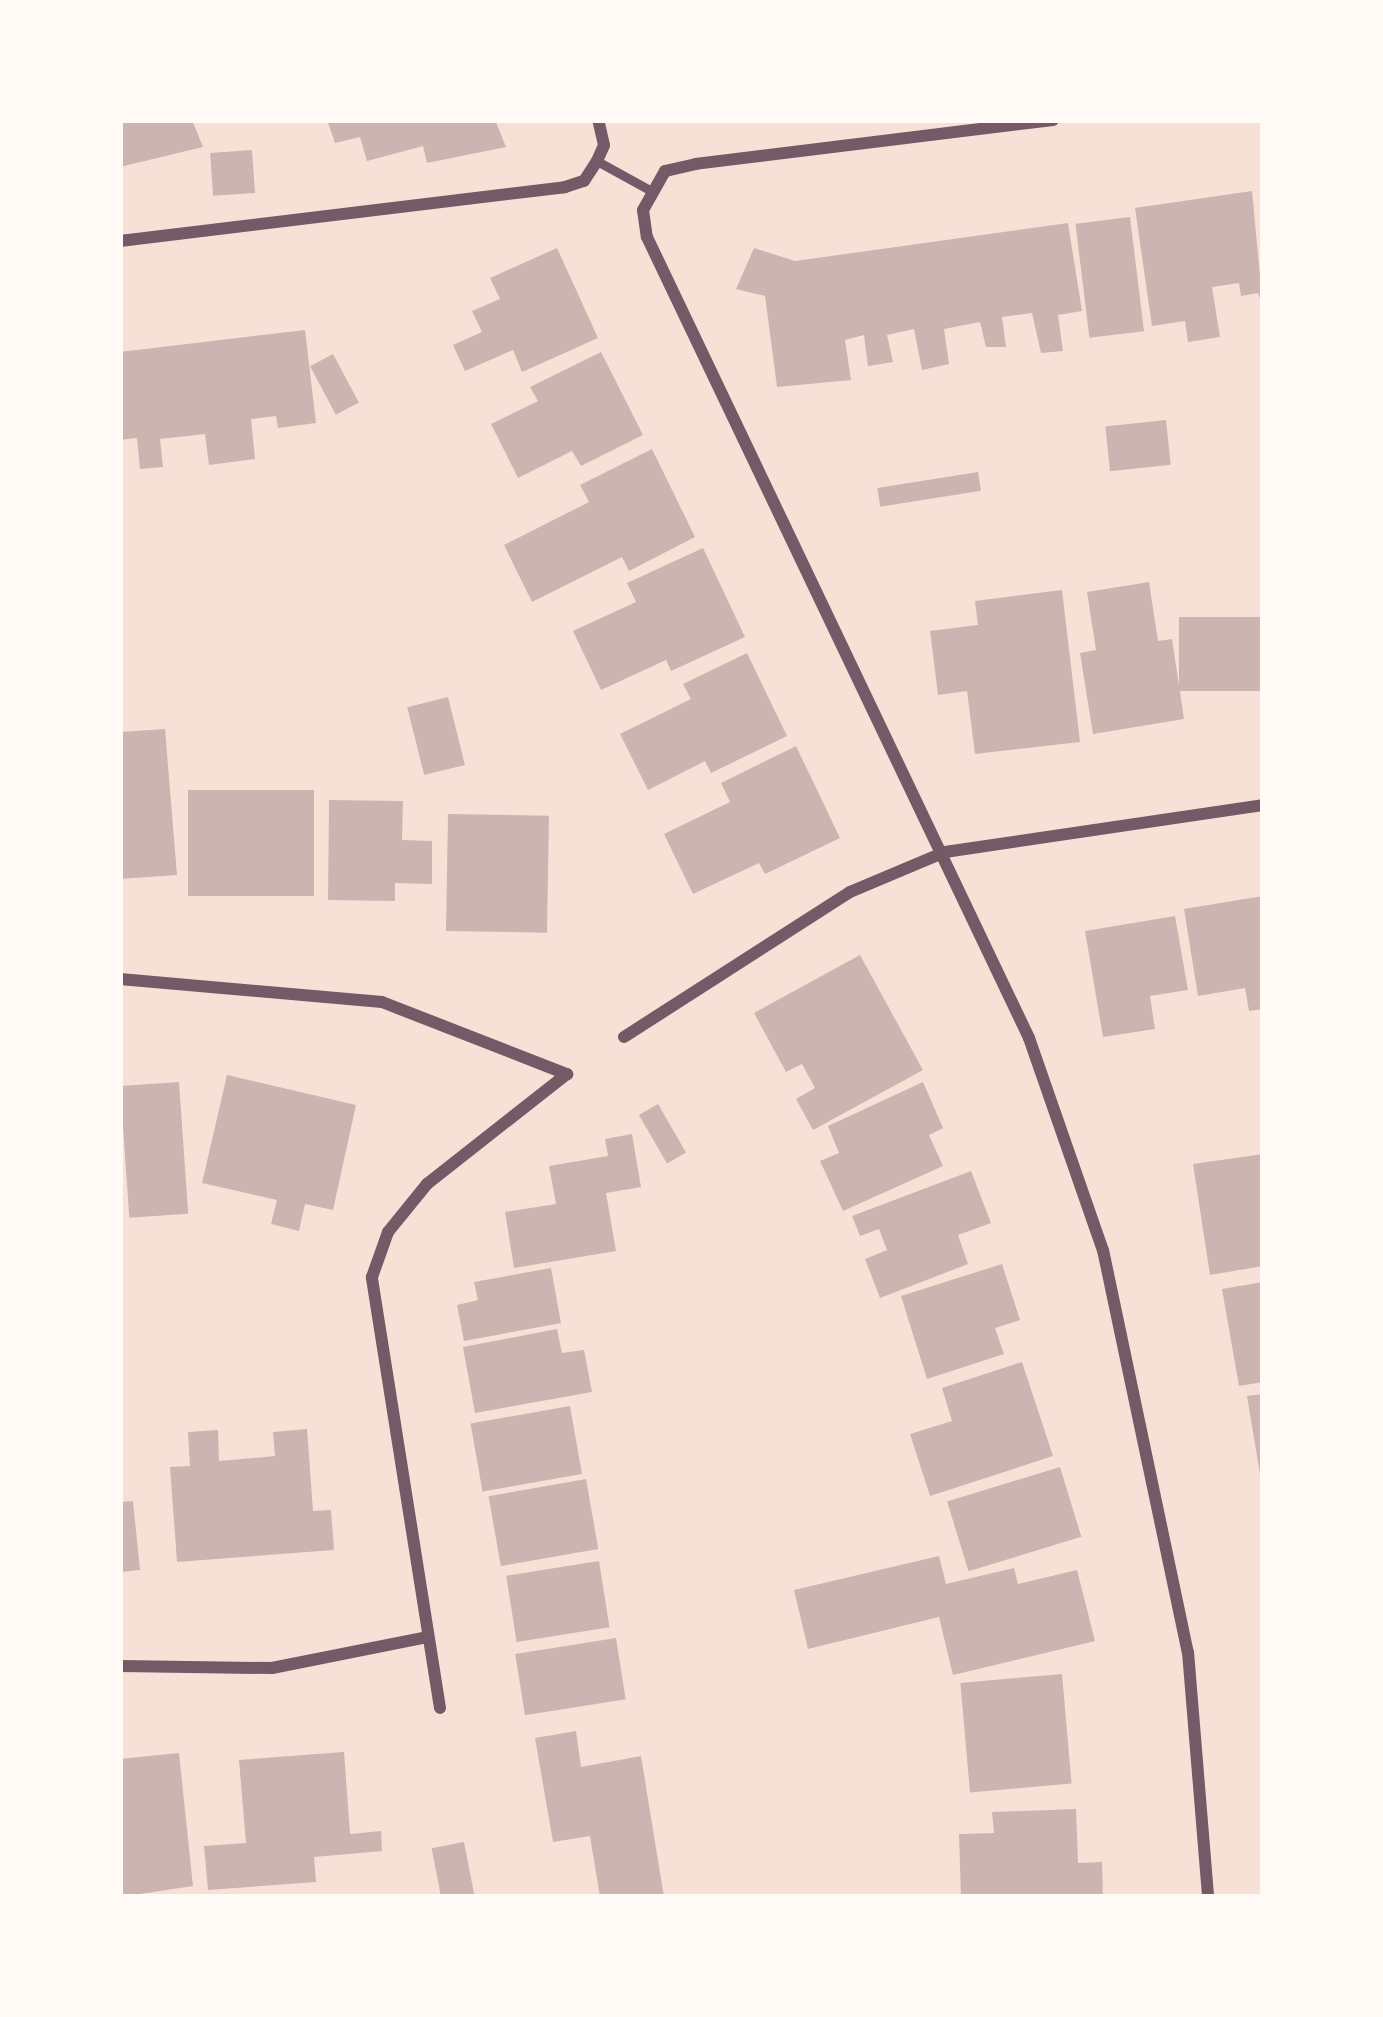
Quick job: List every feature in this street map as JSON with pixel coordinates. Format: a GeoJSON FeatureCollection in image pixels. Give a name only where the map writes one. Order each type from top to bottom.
{"type":"FeatureCollection","features":[{"type":"Feature","properties":{"kind":"street"},"geometry":{"type":"LineString","coordinates":[[120,241],[565,187],[584,181],[604,145],[598,120]]}},
{"type":"Feature","properties":{"kind":"street"},"geometry":{"type":"LineString","coordinates":[[1053,120],[665,171],[648,189],[647,237],[945,853],[1029,1038],[1103,1250],[1188,1652],[1208,1897]]}},
{"type":"Feature","properties":{"kind":"street"},"geometry":{"type":"LineString","coordinates":[[624,1037],[850,892],[945,853],[1263,805]]}},
{"type":"Feature","properties":{"kind":"street"},"geometry":{"type":"LineString","coordinates":[[120,979],[382,1002],[567,1073],[427,1184],[388,1232],[372,1277],[440,1708]]}},
{"type":"Feature","properties":{"kind":"street"},"geometry":{"type":"LineString","coordinates":[[120,1666],[272,1668],[427,1636]]}},
{"type":"Feature","properties":{"kind":"lane"},"geometry":{"type":"LineString","coordinates":[[596,161],[648,189]]}},
{"type":"Feature","properties":{"kind":"building"},"geometry":{"type":"Polygon","coordinates":[[[120,120],[192,120],[203,147],[120,167],[120,120]]]}},
{"type":"Feature","properties":{"kind":"building"},"geometry":{"type":"Polygon","coordinates":[[[327,120],[495,120],[506,147],[427,163],[423,146],[367,161],[360,137],[335,143],[327,120]]]}},
{"type":"Feature","properties":{"kind":"building"},"geometry":{"type":"Polygon","coordinates":[[[252,150],[255,193],[213,196],[210,153],[252,150]]]}},
{"type":"Feature","properties":{"kind":"building"},"geometry":{"type":"Polygon","coordinates":[[[1252,191],[1263,307],[1258,293],[1241,296],[1239,283],[1212,287],[1220,337],[1188,342],[1185,321],[1152,326],[1135,208],[1252,191]]]}},
{"type":"Feature","properties":{"kind":"building"},"geometry":{"type":"Polygon","coordinates":[[[1130,217],[1144,331],[1089,338],[1075,224],[1130,217]]]}},
{"type":"Feature","properties":{"kind":"building"},"geometry":{"type":"Polygon","coordinates":[[[1068,223],[1082,311],[1058,315],[1063,351],[1041,353],[1032,313],[1002,317],[1006,347],[986,347],[980,322],[944,329],[949,364],[922,370],[914,329],[887,335],[893,362],[868,366],[864,335],[845,340],[851,380],[777,387],[765,296],[736,289],[754,248],[795,261],[1068,223]]]}},
{"type":"Feature","properties":{"kind":"building"},"geometry":{"type":"Polygon","coordinates":[[[557,248],[598,338],[522,372],[513,350],[465,371],[453,345],[482,332],[472,311],[500,299],[490,278],[557,248]]]}},
{"type":"Feature","properties":{"kind":"building"},"geometry":{"type":"Polygon","coordinates":[[[305,330],[316,423],[278,428],[276,416],[251,419],[255,459],[209,465],[205,434],[160,439],[163,467],[140,469],[137,438],[120,440],[120,352],[305,330]]]}},
{"type":"Feature","properties":{"kind":"building"},"geometry":{"type":"Polygon","coordinates":[[[601,352],[643,435],[581,466],[572,451],[518,478],[491,424],[538,401],[530,387],[601,352]]]}},
{"type":"Feature","properties":{"kind":"building"},"geometry":{"type":"Polygon","coordinates":[[[333,354],[359,403],[336,415],[310,366],[333,354]]]}},
{"type":"Feature","properties":{"kind":"building"},"geometry":{"type":"Polygon","coordinates":[[[1166,420],[1171,465],[1110,471],[1105,426],[1166,420]]]}},
{"type":"Feature","properties":{"kind":"building"},"geometry":{"type":"Polygon","coordinates":[[[652,449],[695,537],[629,571],[622,557],[532,602],[504,545],[589,502],[580,485],[652,449]]]}},
{"type":"Feature","properties":{"kind":"building"},"geometry":{"type":"Polygon","coordinates":[[[978,472],[981,491],[880,507],[877,488],[978,472]]]}},
{"type":"Feature","properties":{"kind":"building"},"geometry":{"type":"Polygon","coordinates":[[[703,548],[745,637],[671,671],[666,660],[601,690],[573,631],[636,602],[627,583],[703,548]]]}},
{"type":"Feature","properties":{"kind":"building"},"geometry":{"type":"Polygon","coordinates":[[[1149,582],[1158,641],[1172,639],[1184,719],[1093,734],[1080,653],[1096,650],[1087,592],[1149,582]]]}},
{"type":"Feature","properties":{"kind":"building"},"geometry":{"type":"Polygon","coordinates":[[[1062,590],[1080,742],[975,754],[967,691],[938,695],[930,631],[978,625],[975,601],[1062,590]]]}},
{"type":"Feature","properties":{"kind":"building"},"geometry":{"type":"Polygon","coordinates":[[[1179,617],[1263,617],[1263,691],[1179,691],[1179,617]]]}},
{"type":"Feature","properties":{"kind":"building"},"geometry":{"type":"Polygon","coordinates":[[[747,653],[787,736],[711,773],[705,761],[648,790],[620,734],[691,699],[683,684],[747,653]]]}},
{"type":"Feature","properties":{"kind":"building"},"geometry":{"type":"Polygon","coordinates":[[[448,697],[465,765],[424,775],[407,707],[448,697]]]}},
{"type":"Feature","properties":{"kind":"building"},"geometry":{"type":"Polygon","coordinates":[[[165,729],[177,875],[120,879],[120,732],[165,729]]]}},
{"type":"Feature","properties":{"kind":"building"},"geometry":{"type":"Polygon","coordinates":[[[796,746],[840,838],[765,874],[759,863],[693,894],[664,834],[730,802],[721,783],[796,746]]]}},
{"type":"Feature","properties":{"kind":"building"},"geometry":{"type":"Polygon","coordinates":[[[188,790],[314,790],[314,896],[188,896],[188,790]]]}},
{"type":"Feature","properties":{"kind":"building"},"geometry":{"type":"Polygon","coordinates":[[[329,800],[403,801],[402,840],[432,841],[432,884],[395,883],[395,901],[328,900],[329,800]]]}},
{"type":"Feature","properties":{"kind":"building"},"geometry":{"type":"Polygon","coordinates":[[[448,814],[549,816],[547,933],[446,931],[448,814]]]}},
{"type":"Feature","properties":{"kind":"building"},"geometry":{"type":"Polygon","coordinates":[[[1263,896],[1263,1009],[1249,1011],[1245,988],[1198,996],[1184,909],[1263,896]]]}},
{"type":"Feature","properties":{"kind":"building"},"geometry":{"type":"Polygon","coordinates":[[[1175,916],[1188,990],[1150,996],[1155,1029],[1103,1037],[1085,931],[1175,916]]]}},
{"type":"Feature","properties":{"kind":"building"},"geometry":{"type":"Polygon","coordinates":[[[860,955],[923,1070],[813,1130],[796,1099],[815,1088],[802,1064],[786,1072],[754,1013],[860,955]]]}},
{"type":"Feature","properties":{"kind":"building"},"geometry":{"type":"Polygon","coordinates":[[[227,1075],[356,1105],[333,1210],[305,1204],[299,1231],[271,1224],[277,1200],[202,1183],[227,1075]]]}},
{"type":"Feature","properties":{"kind":"building"},"geometry":{"type":"Polygon","coordinates":[[[179,1082],[188,1214],[129,1218],[120,1086],[179,1082]]]}},
{"type":"Feature","properties":{"kind":"building"},"geometry":{"type":"Polygon","coordinates":[[[923,1082],[943,1128],[929,1135],[943,1166],[843,1211],[820,1161],[839,1153],[828,1126],[923,1082]]]}},
{"type":"Feature","properties":{"kind":"building"},"geometry":{"type":"Polygon","coordinates":[[[658,1104],[686,1152],[667,1163],[639,1115],[658,1104]]]}},
{"type":"Feature","properties":{"kind":"building"},"geometry":{"type":"Polygon","coordinates":[[[632,1134],[641,1187],[606,1193],[616,1251],[514,1268],[505,1212],[556,1204],[549,1166],[608,1156],[605,1139],[632,1134]]]}},
{"type":"Feature","properties":{"kind":"building"},"geometry":{"type":"Polygon","coordinates":[[[1263,1154],[1263,1266],[1210,1275],[1193,1164],[1263,1154]]]}},
{"type":"Feature","properties":{"kind":"building"},"geometry":{"type":"Polygon","coordinates":[[[971,1171],[991,1223],[958,1235],[968,1264],[880,1298],[865,1259],[887,1250],[879,1229],[860,1236],[852,1216],[971,1171]]]}},
{"type":"Feature","properties":{"kind":"building"},"geometry":{"type":"Polygon","coordinates":[[[1002,1264],[1020,1320],[995,1328],[1004,1354],[927,1379],[901,1296],[1002,1264]]]}},
{"type":"Feature","properties":{"kind":"building"},"geometry":{"type":"Polygon","coordinates":[[[551,1268],[561,1323],[464,1341],[457,1305],[478,1300],[474,1282],[551,1268]]]}},
{"type":"Feature","properties":{"kind":"building"},"geometry":{"type":"Polygon","coordinates":[[[1263,1282],[1263,1382],[1239,1386],[1222,1289],[1263,1282]]]}},
{"type":"Feature","properties":{"kind":"building"},"geometry":{"type":"Polygon","coordinates":[[[557,1329],[562,1353],[584,1350],[592,1392],[475,1413],[463,1347],[557,1329]]]}},
{"type":"Feature","properties":{"kind":"building"},"geometry":{"type":"Polygon","coordinates":[[[1022,1362],[1053,1456],[930,1496],[910,1434],[952,1421],[942,1388],[1022,1362]]]}},
{"type":"Feature","properties":{"kind":"building"},"geometry":{"type":"Polygon","coordinates":[[[1263,1394],[1263,1480],[1261,1480],[1247,1396],[1263,1394]]]}},
{"type":"Feature","properties":{"kind":"building"},"geometry":{"type":"Polygon","coordinates":[[[570,1406],[582,1474],[483,1491],[471,1424],[570,1406]]]}},
{"type":"Feature","properties":{"kind":"building"},"geometry":{"type":"Polygon","coordinates":[[[307,1429],[313,1511],[331,1510],[334,1550],[177,1562],[170,1467],[190,1466],[188,1432],[218,1430],[219,1461],[275,1456],[273,1432],[307,1429]]]}},
{"type":"Feature","properties":{"kind":"building"},"geometry":{"type":"Polygon","coordinates":[[[1060,1467],[1081,1537],[968,1571],[947,1501],[1060,1467]]]}},
{"type":"Feature","properties":{"kind":"building"},"geometry":{"type":"Polygon","coordinates":[[[586,1479],[598,1549],[501,1566],[489,1496],[586,1479]]]}},
{"type":"Feature","properties":{"kind":"building"},"geometry":{"type":"Polygon","coordinates":[[[133,1501],[140,1570],[120,1572],[120,1502],[133,1501]]]}},
{"type":"Feature","properties":{"kind":"building"},"geometry":{"type":"Polygon","coordinates":[[[939,1556],[946,1584],[1014,1568],[1018,1584],[1077,1570],[1095,1641],[953,1675],[939,1617],[808,1649],[794,1590],[939,1556]]]}},
{"type":"Feature","properties":{"kind":"building"},"geometry":{"type":"Polygon","coordinates":[[[599,1561],[609,1627],[517,1642],[506,1576],[599,1561]]]}},
{"type":"Feature","properties":{"kind":"building"},"geometry":{"type":"Polygon","coordinates":[[[616,1638],[626,1699],[525,1715],[515,1654],[616,1638]]]}},
{"type":"Feature","properties":{"kind":"building"},"geometry":{"type":"Polygon","coordinates":[[[1062,1674],[1072,1784],[970,1792],[960,1683],[1062,1674]]]}},
{"type":"Feature","properties":{"kind":"building"},"geometry":{"type":"Polygon","coordinates":[[[576,1731],[581,1767],[641,1756],[664,1897],[600,1897],[590,1836],[553,1842],[535,1738],[576,1731]]]}},
{"type":"Feature","properties":{"kind":"building"},"geometry":{"type":"Polygon","coordinates":[[[344,1752],[350,1834],[381,1831],[382,1851],[314,1857],[316,1882],[208,1890],[204,1846],[246,1843],[239,1760],[344,1752]]]}},
{"type":"Feature","properties":{"kind":"building"},"geometry":{"type":"Polygon","coordinates":[[[179,1753],[193,1886],[120,1897],[120,1759],[179,1753]]]}},
{"type":"Feature","properties":{"kind":"building"},"geometry":{"type":"Polygon","coordinates":[[[1076,1809],[1078,1863],[1102,1862],[1103,1897],[961,1897],[959,1834],[994,1833],[992,1812],[1076,1809]]]}},
{"type":"Feature","properties":{"kind":"building"},"geometry":{"type":"Polygon","coordinates":[[[464,1842],[474,1895],[441,1897],[432,1848],[464,1842]]]}}]}
